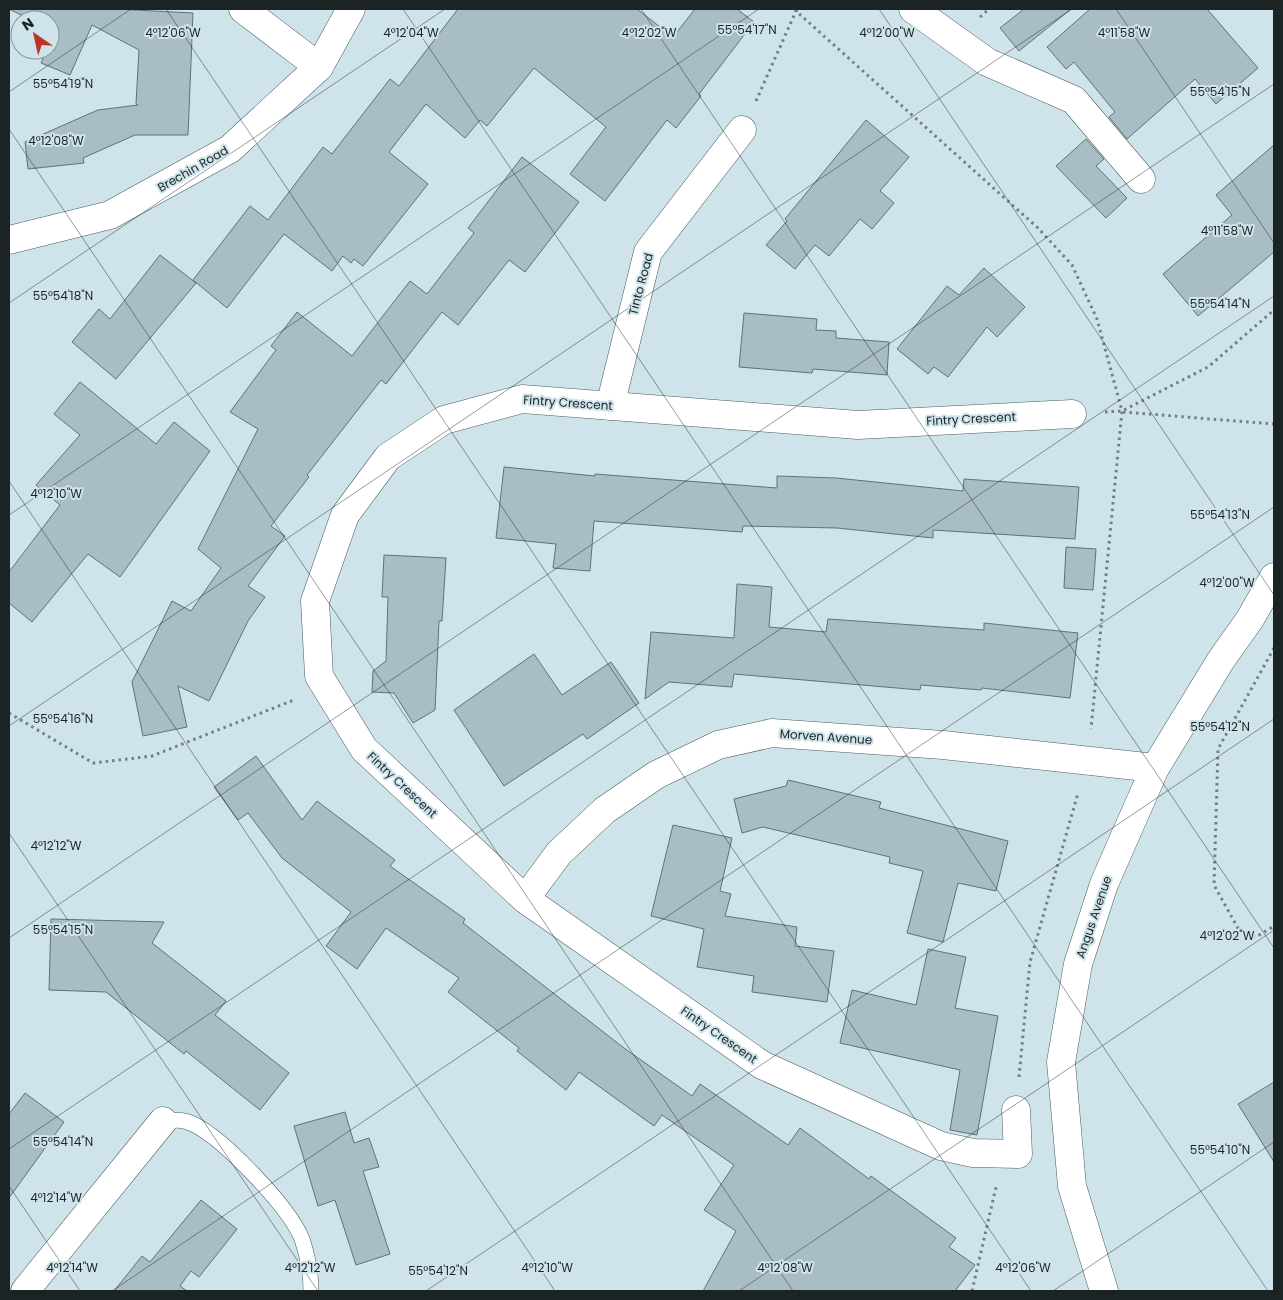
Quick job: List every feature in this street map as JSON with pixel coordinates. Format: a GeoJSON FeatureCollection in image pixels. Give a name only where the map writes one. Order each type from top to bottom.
{"type":"FeatureCollection","features":[{"type":"Feature","properties":{"kind":"street"},"geometry":{"type":"LineString","coordinates":[[244,9],[319,67]]}},
{"type":"Feature","properties":{"kind":"street","name":"Brechin Road"},"geometry":{"type":"LineString","coordinates":[[9,240],[110,214],[230,149],[319,67],[351,9]]}},
{"type":"Feature","properties":{"kind":"street"},"geometry":{"type":"LineString","coordinates":[[914,9],[987,62],[1074,100],[1141,179]]}},
{"type":"Feature","properties":{"kind":"street","name":"Tinto Road"},"geometry":{"type":"LineString","coordinates":[[610,406],[648,252],[742,130]]}},
{"type":"Feature","properties":{"kind":"street","name":"Fintry Crescent"},"geometry":{"type":"LineString","coordinates":[[1004,1153],[972,1153],[941,1146],[762,1065],[525,899],[364,749],[319,676],[315,601],[345,515],[388,457],[444,420],[522,398],[858,425],[1072,414]]}},
{"type":"Feature","properties":{"kind":"street","name":"Angus Avenue"},"geometry":{"type":"LineString","coordinates":[[1099,1290],[1072,1186],[1061,1062],[1078,964],[1104,884],[1156,768],[1220,660],[1250,619],[1274,577]]}},
{"type":"Feature","properties":{"kind":"street","name":"Morven Avenue"},"geometry":{"type":"LineString","coordinates":[[525,899],[559,854],[605,810],[656,775],[718,745],[772,733],[943,745],[1156,768]]}},
{"type":"Feature","properties":{"kind":"street"},"geometry":{"type":"LineString","coordinates":[[1004,1153],[1018,1154],[1016,1110]]}},
{"type":"Feature","properties":{"kind":"street"},"geometry":{"type":"LineString","coordinates":[[25,1291],[163,1121]]}},
{"type":"Feature","properties":{"kind":"street"},"geometry":{"type":"LineString","coordinates":[[9,1280],[19,1291]]}},
{"type":"Feature","properties":{"kind":"lane"},"geometry":{"type":"LineString","coordinates":[[163,1121],[181,1120],[194,1124],[236,1159],[272,1194],[301,1238],[312,1272],[311,1291]]}},
{"type":"Feature","properties":{"kind":"path"},"geometry":{"type":"LineString","coordinates":[[742,130],[795,10],[1038,228],[1072,265],[1097,319],[1122,412],[1088,760],[1030,962],[1016,1110]]}},
{"type":"Feature","properties":{"kind":"path"},"geometry":{"type":"LineString","coordinates":[[1122,412],[1208,367],[1274,310]]}},
{"type":"Feature","properties":{"kind":"path"},"geometry":{"type":"LineString","coordinates":[[1072,414],[1122,412],[1274,424]]}},
{"type":"Feature","properties":{"kind":"path"},"geometry":{"type":"LineString","coordinates":[[1274,648],[1218,750],[1214,885],[1240,932],[1256,937],[1274,926]]}},
{"type":"Feature","properties":{"kind":"path"},"geometry":{"type":"LineString","coordinates":[[9,713],[93,763],[152,756],[326,687]]}},
{"type":"Feature","properties":{"kind":"path"},"geometry":{"type":"LineString","coordinates":[[972,1291],[1004,1153]]}},
{"type":"Feature","properties":{"kind":"building"},"geometry":{"type":"Polygon","coordinates":[[[9,9],[115,9],[193,13],[188,135],[135,135],[83,158],[84,163],[28,169],[25,142],[98,110],[138,105],[136,104],[139,50],[92,25],[70,75],[41,63],[42,60],[60,60],[60,10],[9,9]]]}},
{"type":"Feature","properties":{"kind":"building"},"geometry":{"type":"Polygon","coordinates":[[[458,9],[637,9],[673,37],[695,9],[737,9],[754,22],[699,94],[701,96],[676,128],[667,120],[605,201],[570,174],[606,127],[534,68],[487,126],[480,120],[465,138],[426,104],[389,152],[428,184],[363,266],[354,259],[351,263],[343,256],[332,271],[284,234],[227,308],[193,280],[250,206],[268,220],[323,147],[332,154],[390,79],[399,86],[458,9]]]}},
{"type":"Feature","properties":{"kind":"building"},"geometry":{"type":"Polygon","coordinates":[[[1024,9],[1071,9],[1019,51],[1000,28],[1024,9]]]}},
{"type":"Feature","properties":{"kind":"building"},"geometry":{"type":"Polygon","coordinates":[[[1090,9],[1207,9],[1258,68],[1216,104],[1195,79],[1127,139],[1109,117],[1115,112],[1074,62],[1066,69],[1047,47],[1090,9]]]}},
{"type":"Feature","properties":{"kind":"building"},"geometry":{"type":"Polygon","coordinates":[[[866,120],[909,157],[880,191],[894,203],[872,229],[860,219],[829,256],[815,245],[795,269],[766,245],[866,120]]]}},
{"type":"Feature","properties":{"kind":"building"},"geometry":{"type":"Polygon","coordinates":[[[1086,139],[1104,159],[1096,166],[1127,198],[1106,218],[1056,166],[1086,139]]]}},
{"type":"Feature","properties":{"kind":"building"},"geometry":{"type":"Polygon","coordinates":[[[1274,145],[1274,252],[1198,316],[1163,274],[1232,215],[1216,195],[1274,145]]]}},
{"type":"Feature","properties":{"kind":"building"},"geometry":{"type":"Polygon","coordinates":[[[522,157],[579,202],[525,272],[509,260],[458,325],[442,312],[386,384],[381,380],[307,475],[309,477],[271,526],[285,536],[248,586],[265,597],[248,621],[209,701],[178,686],[187,727],[143,736],[132,682],[172,601],[191,611],[221,568],[198,549],[258,429],[230,412],[276,350],[271,346],[297,312],[352,356],[410,281],[427,294],[474,233],[468,228],[522,157]]]}},
{"type":"Feature","properties":{"kind":"building"},"geometry":{"type":"Polygon","coordinates":[[[160,255],[196,283],[116,379],[72,342],[99,309],[110,319],[160,255]]]}},
{"type":"Feature","properties":{"kind":"building"},"geometry":{"type":"Polygon","coordinates":[[[984,268],[1025,307],[997,337],[987,327],[948,377],[934,367],[928,374],[897,349],[947,286],[959,295],[984,268]]]}},
{"type":"Feature","properties":{"kind":"building"},"geometry":{"type":"Polygon","coordinates":[[[744,313],[817,319],[816,330],[836,331],[836,338],[889,342],[887,375],[813,369],[812,373],[739,367],[744,313]]]}},
{"type":"Feature","properties":{"kind":"building"},"geometry":{"type":"Polygon","coordinates":[[[80,382],[156,444],[174,422],[210,451],[120,577],[88,554],[32,622],[9,603],[9,572],[60,505],[36,485],[80,435],[54,414],[80,382]]]}},
{"type":"Feature","properties":{"kind":"building"},"geometry":{"type":"Polygon","coordinates":[[[504,467],[595,476],[595,474],[777,488],[777,476],[836,478],[963,491],[964,479],[1079,487],[1075,539],[933,530],[933,538],[837,528],[743,526],[742,532],[594,521],[590,571],[553,568],[556,544],[496,538],[504,467]]]}},
{"type":"Feature","properties":{"kind":"building"},"geometry":{"type":"Polygon","coordinates":[[[1066,547],[1096,549],[1093,590],[1064,588],[1066,547]]]}},
{"type":"Feature","properties":{"kind":"building"},"geometry":{"type":"Polygon","coordinates":[[[384,555],[446,558],[442,621],[439,621],[435,710],[413,723],[394,693],[372,692],[373,671],[386,661],[388,597],[382,597],[384,555]]]}},
{"type":"Feature","properties":{"kind":"building"},"geometry":{"type":"Polygon","coordinates":[[[737,584],[772,587],[769,627],[826,632],[828,619],[984,630],[984,623],[1078,633],[1070,698],[982,688],[981,690],[921,685],[920,690],[734,674],[732,687],[669,682],[645,699],[651,632],[734,638],[737,584]]]}},
{"type":"Feature","properties":{"kind":"building"},"geometry":{"type":"Polygon","coordinates":[[[534,654],[562,695],[611,662],[639,703],[587,739],[583,734],[504,786],[454,710],[534,654]]]}},
{"type":"Feature","properties":{"kind":"building"},"geometry":{"type":"Polygon","coordinates":[[[256,756],[302,820],[317,801],[395,860],[390,866],[465,919],[463,923],[624,1048],[692,1096],[700,1084],[788,1145],[800,1128],[869,1179],[871,1176],[956,1238],[949,1247],[975,1265],[955,1291],[703,1291],[736,1231],[704,1210],[734,1165],[662,1115],[654,1126],[579,1072],[566,1090],[517,1051],[519,1048],[448,992],[459,978],[386,928],[357,969],[326,946],[351,912],[282,858],[248,813],[238,820],[214,787],[256,756]]]}},
{"type":"Feature","properties":{"kind":"building"},"geometry":{"type":"Polygon","coordinates":[[[788,780],[881,802],[879,808],[1008,841],[996,891],[958,883],[943,942],[907,933],[923,871],[889,863],[890,857],[763,827],[742,833],[734,799],[786,786],[788,780]]]}},
{"type":"Feature","properties":{"kind":"building"},"geometry":{"type":"Polygon","coordinates":[[[673,825],[732,838],[720,891],[731,894],[725,916],[797,927],[795,946],[834,951],[827,1002],[752,992],[754,976],[697,967],[704,929],[651,916],[673,825]]]}},
{"type":"Feature","properties":{"kind":"building"},"geometry":{"type":"Polygon","coordinates":[[[51,919],[164,922],[152,943],[226,1001],[215,1015],[289,1073],[260,1110],[186,1051],[184,1054],[106,992],[49,990],[51,919]]]}},
{"type":"Feature","properties":{"kind":"building"},"geometry":{"type":"Polygon","coordinates":[[[928,949],[966,957],[955,1008],[998,1016],[977,1135],[950,1130],[960,1070],[840,1043],[852,990],[916,1005],[928,949]]]}},
{"type":"Feature","properties":{"kind":"building"},"geometry":{"type":"Polygon","coordinates":[[[1274,1082],[1274,1162],[1238,1104],[1274,1082]]]}},
{"type":"Feature","properties":{"kind":"building"},"geometry":{"type":"Polygon","coordinates":[[[25,1093],[64,1122],[9,1198],[9,1114],[25,1093]]]}},
{"type":"Feature","properties":{"kind":"building"},"geometry":{"type":"Polygon","coordinates":[[[345,1112],[354,1143],[369,1138],[379,1167],[363,1171],[390,1254],[356,1265],[335,1200],[318,1206],[294,1126],[345,1112]]]}},
{"type":"Feature","properties":{"kind":"building"},"geometry":{"type":"Polygon","coordinates":[[[201,1200],[237,1229],[199,1277],[191,1271],[180,1286],[187,1291],[114,1291],[142,1256],[150,1262],[201,1200]]]}}]}
